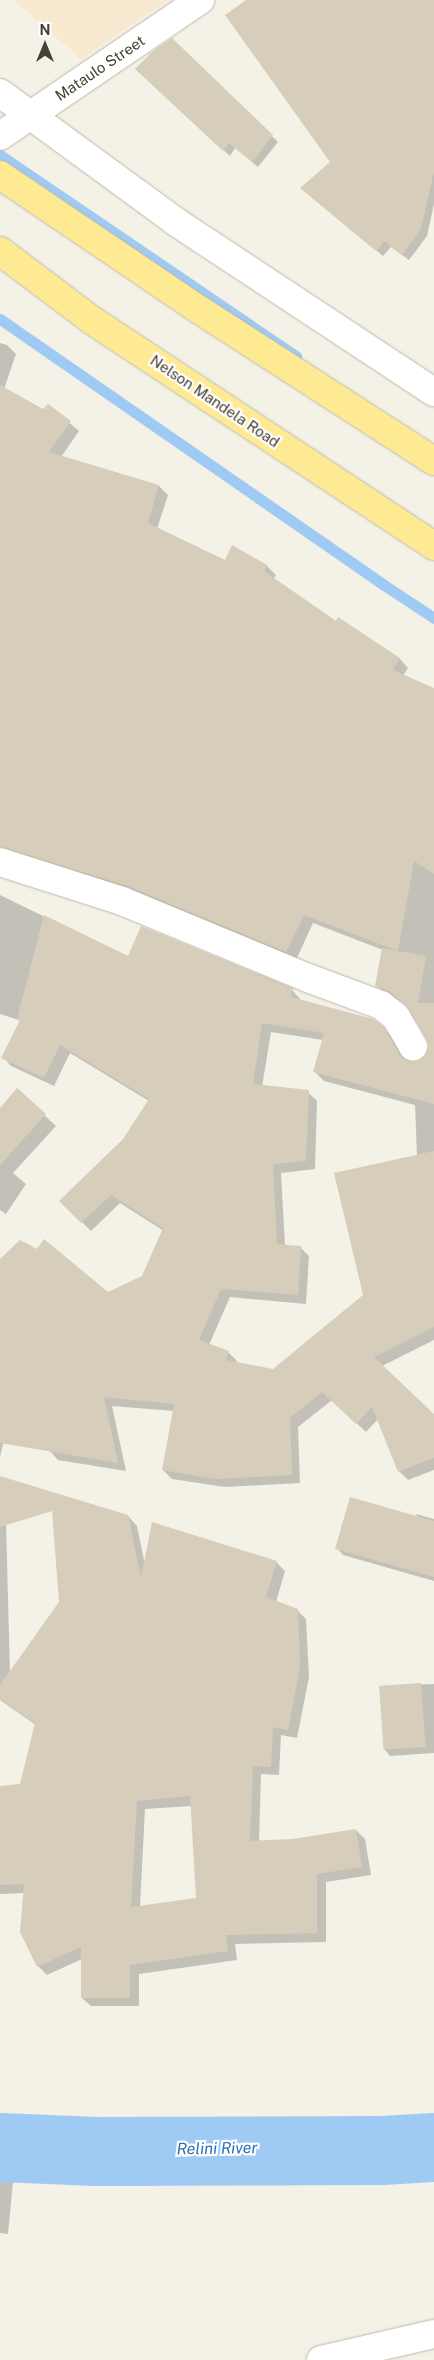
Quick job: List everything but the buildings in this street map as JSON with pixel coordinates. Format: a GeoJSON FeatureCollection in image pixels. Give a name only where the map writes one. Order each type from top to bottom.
{"type":"FeatureCollection","features":[{"type":"Feature","properties":{"kind":"main road"},"geometry":{"type":"LineString","coordinates":[[0,175],[198,309],[434,461]]}},
{"type":"Feature","properties":{"kind":"main road","name":"Nelson Mandela Road"},"geometry":{"type":"LineString","coordinates":[[0,250],[93,321],[434,546]]}},
{"type":"Feature","properties":{"kind":"street","name":"Mataulo Street"},"geometry":{"type":"LineString","coordinates":[[0,136],[200,0]]}},
{"type":"Feature","properties":{"kind":"street"},"geometry":{"type":"LineString","coordinates":[[0,93],[176,222],[434,392]]}},
{"type":"Feature","properties":{"kind":"street"},"geometry":{"type":"LineString","coordinates":[[0,862],[122,901],[298,975],[381,1005],[396,1017],[413,1046]]}},
{"type":"Feature","properties":{"kind":"street"},"geometry":{"type":"LineString","coordinates":[[321,2360],[434,2334]]}},
{"type":"Feature","properties":{"kind":"shaded area"},"geometry":{"type":"Polygon","coordinates":[[[14,0],[169,0],[81,59],[14,0]]]}},
{"type":"Feature","properties":{"kind":"waterway"},"geometry":{"type":"LineString","coordinates":[[0,155],[296,356]]}},
{"type":"Feature","properties":{"kind":"waterway"},"geometry":{"type":"LineString","coordinates":[[0,319],[434,618]]}},
{"type":"Feature","properties":{"kind":"waterway","name":"Relini River"},"geometry":{"type":"LineString","coordinates":[[0,2147],[95,2151],[382,2150],[434,2147]]}}]}
